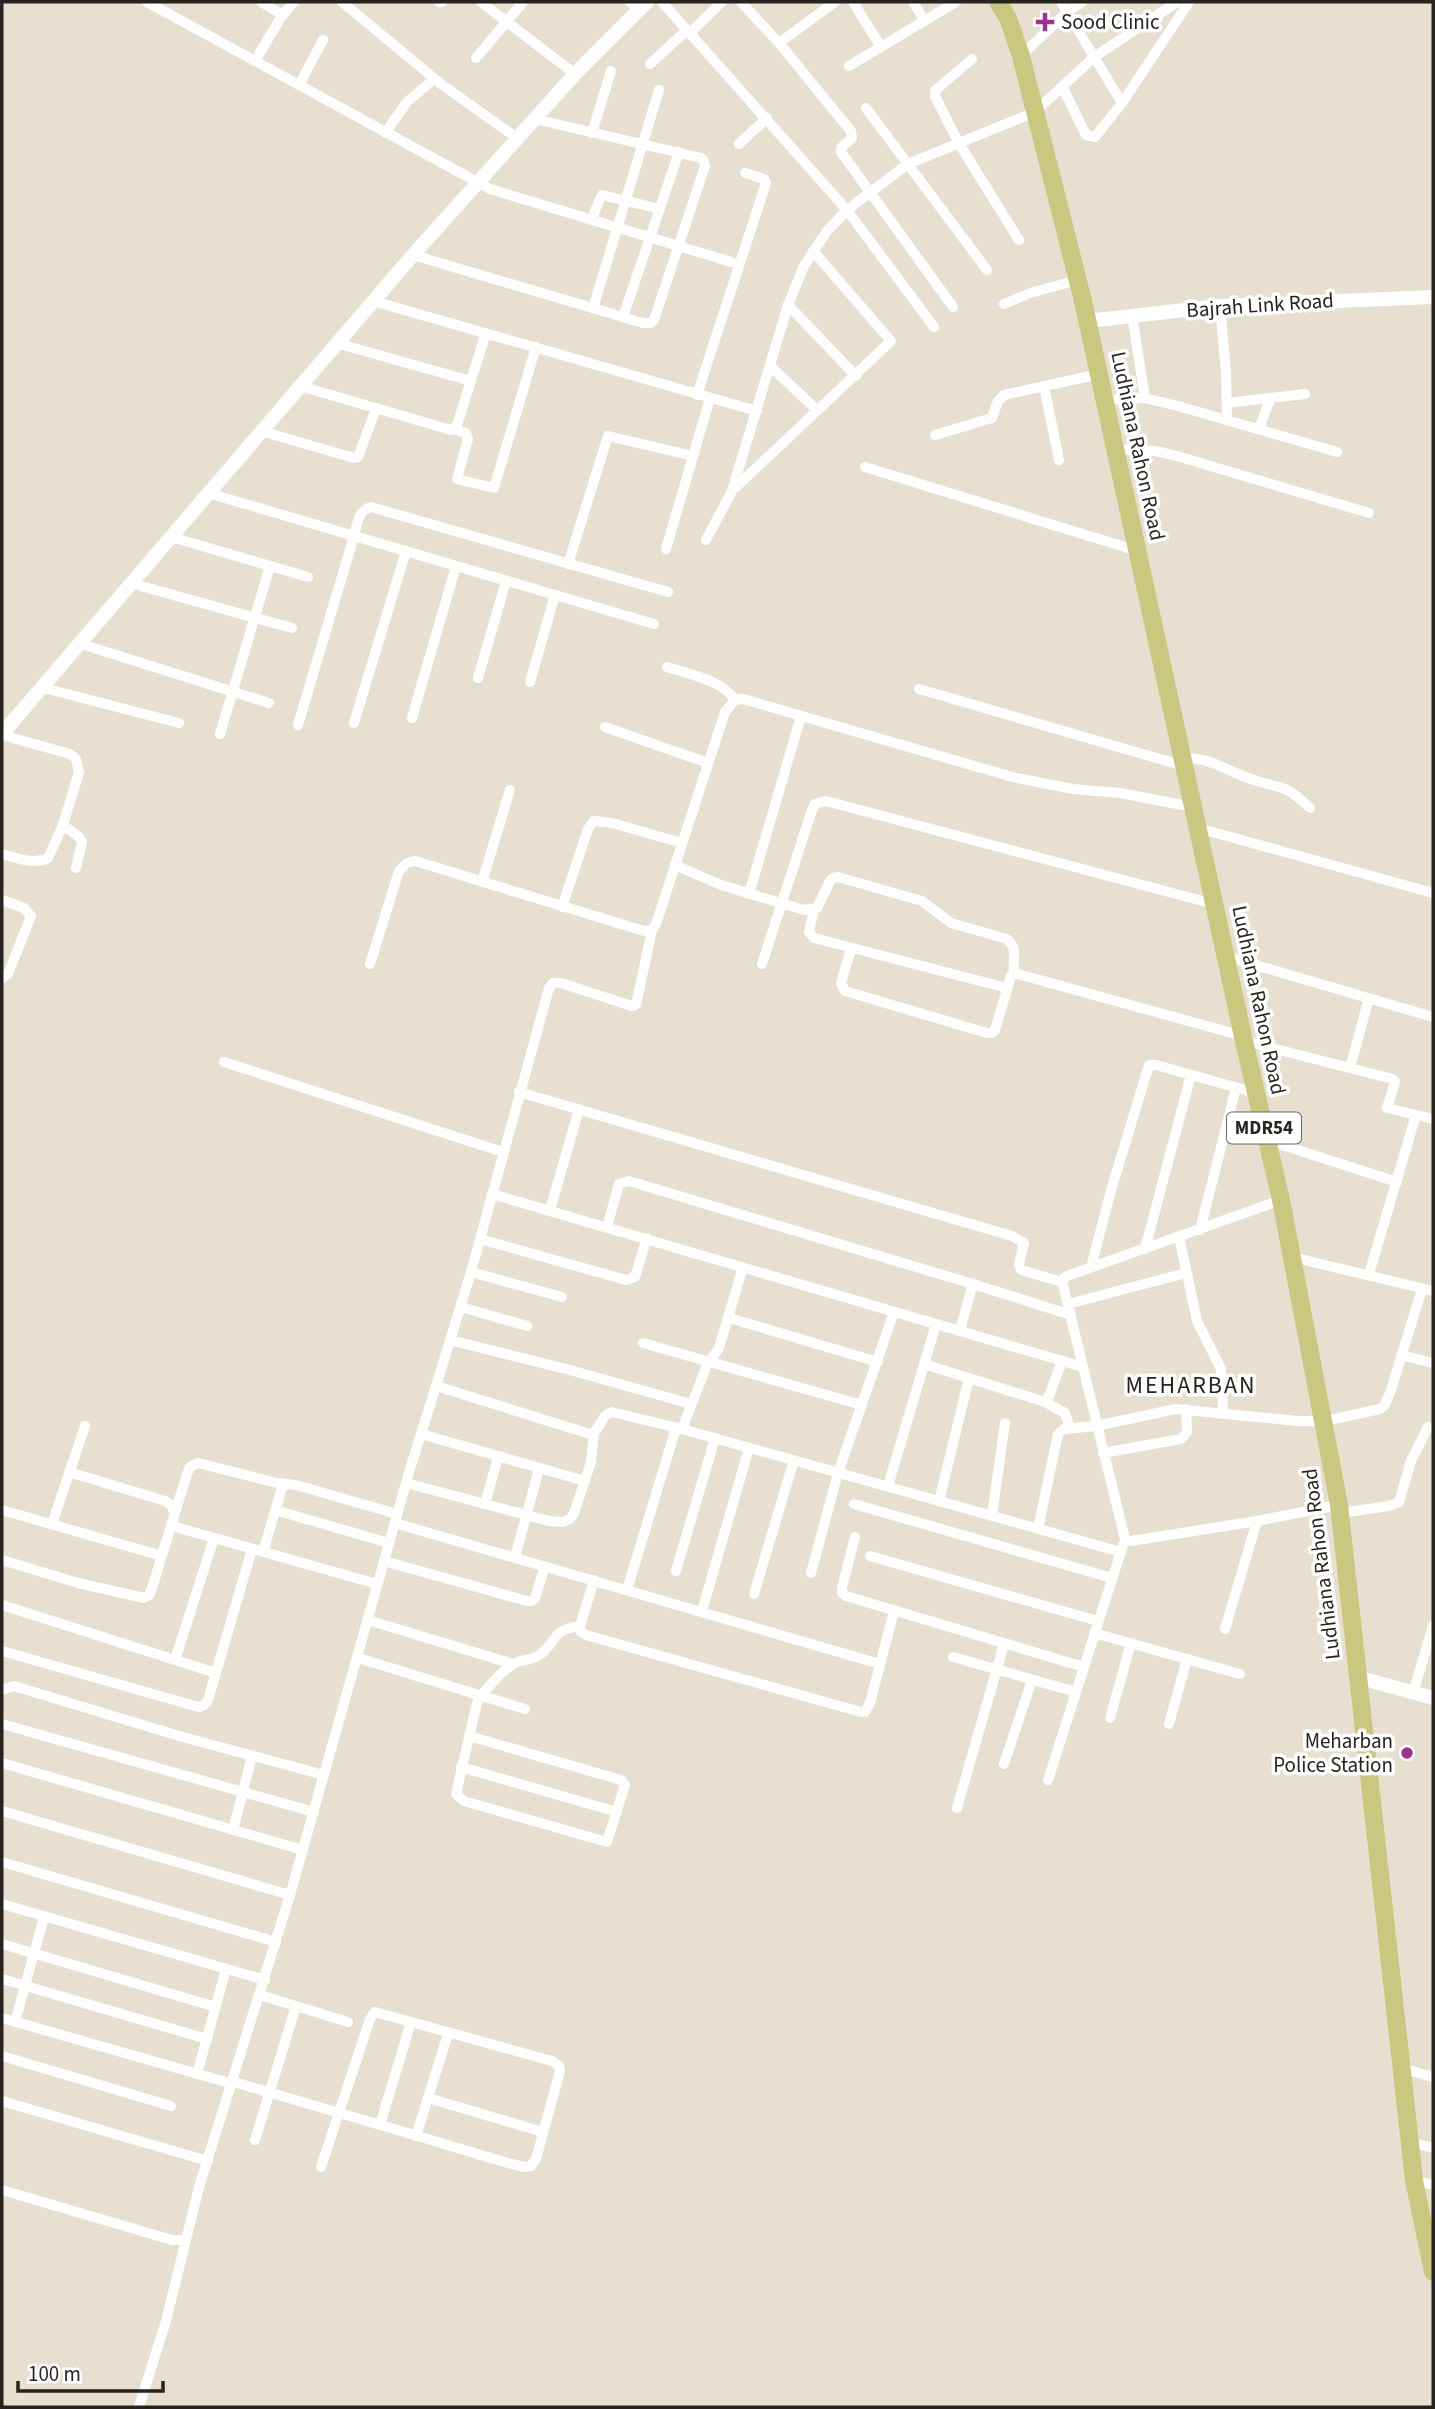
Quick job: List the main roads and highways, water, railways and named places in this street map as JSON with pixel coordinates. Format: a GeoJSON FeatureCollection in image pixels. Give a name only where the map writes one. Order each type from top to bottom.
{"type":"FeatureCollection","features":[{"type":"Feature","properties":{"kind":"main road","name":"Ludhiana Rahon Road"},"geometry":{"type":"LineString","coordinates":[[1002,4],[1021,57],[1088,321],[1243,1039],[1281,1200],[1325,1421],[1339,1509],[1414,2180],[1429,2230],[1433,2270]]}},
{"type":"Feature","properties":{"kind":"place","name":"Sood Clinic"},"geometry":{"type":"Point","coordinates":[1045,22]}},
{"type":"Feature","properties":{"kind":"place","name":"Meharban Police Station"},"geometry":{"type":"Point","coordinates":[1407,1753]}},
{"type":"Feature","properties":{"kind":"district","name":"MEHARBAN"},"geometry":{"type":"Point","coordinates":[1191,1385]}}]}
